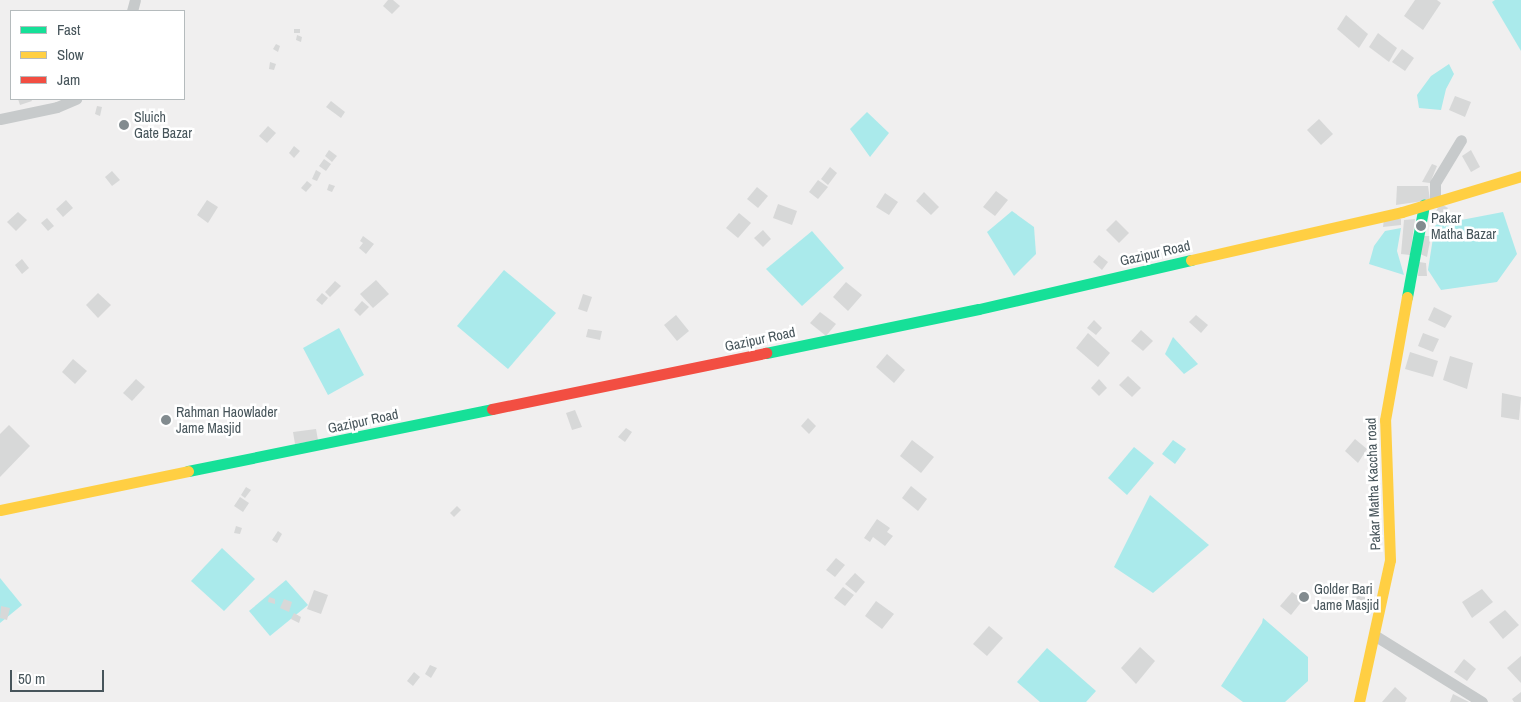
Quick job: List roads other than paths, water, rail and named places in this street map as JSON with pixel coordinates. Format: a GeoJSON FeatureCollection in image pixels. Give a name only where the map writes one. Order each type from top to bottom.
{"type":"FeatureCollection","features":[{"type":"Feature","properties":{"kind":"street"},"geometry":{"type":"LineString","coordinates":[[0,119],[57,107],[74,100]]}},
{"type":"Feature","properties":{"kind":"street"},"geometry":{"type":"LineString","coordinates":[[1430,203],[1434,183],[1461,140]]}},
{"type":"Feature","properties":{"kind":"street","name":"Gazipur Road"},"geometry":{"type":"LineString","coordinates":[[0,510],[979,308],[1430,203],[1521,176]]}},
{"type":"Feature","properties":{"kind":"street","name":"Pakar Matha Kaccha road"},"geometry":{"type":"LineString","coordinates":[[1359,702],[1390,560],[1385,420],[1430,203]]}},
{"type":"Feature","properties":{"kind":"street"},"geometry":{"type":"LineString","coordinates":[[1374,635],[1482,702]]}},
{"type":"Feature","properties":{"kind":"water"},"geometry":{"type":"Polygon","coordinates":[[[1495,0],[1521,0],[1521,51],[1492,2],[1495,0]]]}},
{"type":"Feature","properties":{"kind":"water"},"geometry":{"type":"Polygon","coordinates":[[[1449,64],[1454,74],[1446,89],[1441,110],[1419,108],[1417,95],[1431,76],[1449,64]]]}},
{"type":"Feature","properties":{"kind":"water"},"geometry":{"type":"Polygon","coordinates":[[[867,112],[889,133],[870,157],[850,129],[867,112]]]}},
{"type":"Feature","properties":{"kind":"water"},"geometry":{"type":"Polygon","coordinates":[[[1012,211],[1034,227],[1036,254],[1014,276],[987,232],[1012,211]]]}},
{"type":"Feature","properties":{"kind":"water"},"geometry":{"type":"Polygon","coordinates":[[[1503,212],[1517,254],[1497,282],[1441,290],[1428,270],[1435,225],[1503,212]]]}},
{"type":"Feature","properties":{"kind":"water"},"geometry":{"type":"Polygon","coordinates":[[[1401,228],[1397,251],[1404,275],[1369,264],[1374,246],[1385,231],[1401,228]]]}},
{"type":"Feature","properties":{"kind":"water"},"geometry":{"type":"Polygon","coordinates":[[[812,231],[844,268],[802,306],[766,269],[812,231]]]}},
{"type":"Feature","properties":{"kind":"water"},"geometry":{"type":"Polygon","coordinates":[[[504,270],[556,313],[508,369],[457,326],[504,270]]]}},
{"type":"Feature","properties":{"kind":"water"},"geometry":{"type":"Polygon","coordinates":[[[339,328],[364,375],[328,395],[303,348],[339,328]]]}},
{"type":"Feature","properties":{"kind":"water"},"geometry":{"type":"Polygon","coordinates":[[[1173,337],[1198,364],[1184,374],[1165,354],[1173,337]]]}},
{"type":"Feature","properties":{"kind":"water"},"geometry":{"type":"Polygon","coordinates":[[[1173,440],[1186,449],[1175,464],[1162,454],[1173,440]]]}},
{"type":"Feature","properties":{"kind":"water"},"geometry":{"type":"Polygon","coordinates":[[[1134,447],[1154,463],[1127,495],[1108,478],[1134,447]]]}},
{"type":"Feature","properties":{"kind":"water"},"geometry":{"type":"Polygon","coordinates":[[[1150,495],[1209,545],[1153,593],[1114,567],[1150,495]]]}},
{"type":"Feature","properties":{"kind":"water"},"geometry":{"type":"Polygon","coordinates":[[[222,548],[255,579],[224,611],[191,581],[222,548]]]}},
{"type":"Feature","properties":{"kind":"water"},"geometry":{"type":"Polygon","coordinates":[[[0,578],[22,605],[0,623],[0,578]]]}},
{"type":"Feature","properties":{"kind":"water"},"geometry":{"type":"Polygon","coordinates":[[[286,580],[308,605],[270,636],[249,611],[286,580]]]}},
{"type":"Feature","properties":{"kind":"water"},"geometry":{"type":"Polygon","coordinates":[[[1263,618],[1308,657],[1308,681],[1285,702],[1243,702],[1221,686],[1262,623],[1263,618]]]}},
{"type":"Feature","properties":{"kind":"water"},"geometry":{"type":"Polygon","coordinates":[[[1047,648],[1096,691],[1086,702],[1040,702],[1017,682],[1047,648]]]}},
{"type":"Feature","properties":{"kind":"place","name":"Sluich Gate Bazar"},"geometry":{"type":"Point","coordinates":[124,125]}},
{"type":"Feature","properties":{"kind":"place","name":"Pakar Matha Bazar"},"geometry":{"type":"Point","coordinates":[1421,226]}},
{"type":"Feature","properties":{"kind":"place","name":"Rahman Haowlader Jame Masjid"},"geometry":{"type":"Point","coordinates":[166,420]}},
{"type":"Feature","properties":{"kind":"place","name":"Golder Bari Jame Masjid"},"geometry":{"type":"Point","coordinates":[1304,597]}}]}
